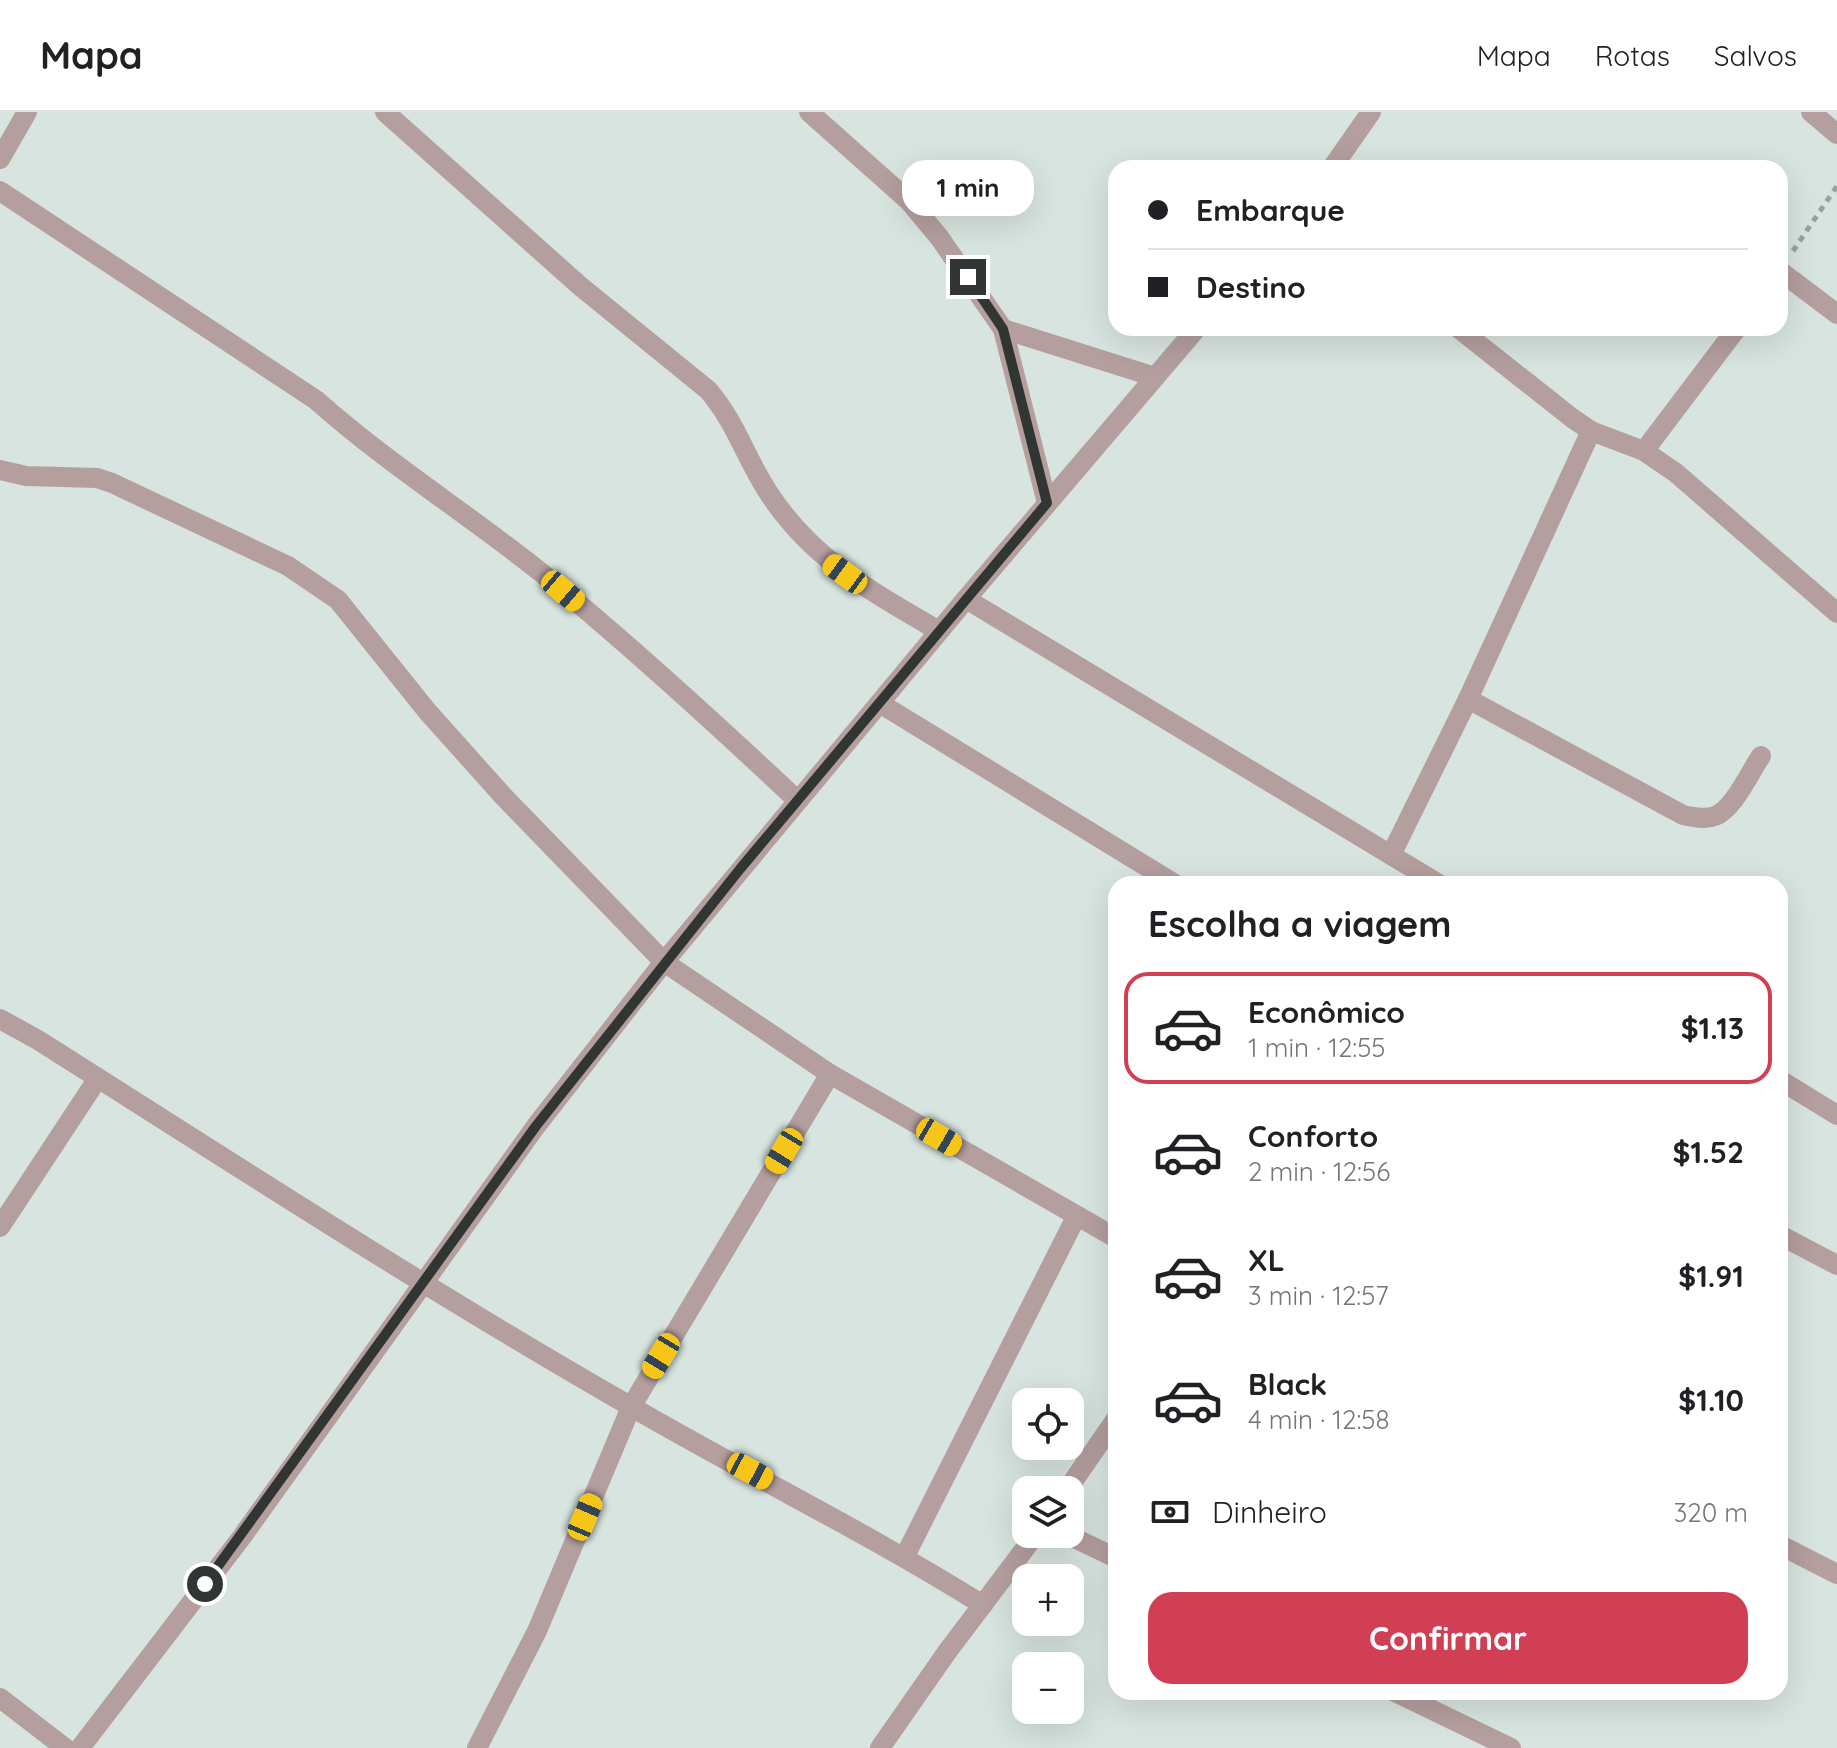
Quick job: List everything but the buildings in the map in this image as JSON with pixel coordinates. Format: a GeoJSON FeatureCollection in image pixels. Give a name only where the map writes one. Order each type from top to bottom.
{"type":"FeatureCollection","features":[{"type":"Feature","properties":{"kind":"street"},"geometry":{"type":"LineString","coordinates":[[0,159],[27,112]]}},
{"type":"Feature","properties":{"kind":"street"},"geometry":{"type":"LineString","coordinates":[[385,112],[580,286],[708,390],[726,410],[767,491],[826,560],[864,587],[939,631]]}},
{"type":"Feature","properties":{"kind":"street"},"geometry":{"type":"LineString","coordinates":[[809,112],[909,201],[939,237],[1003,329],[1047,503]]}},
{"type":"Feature","properties":{"kind":"street"},"geometry":{"type":"LineString","coordinates":[[1338,160],[1371,112]]}},
{"type":"Feature","properties":{"kind":"street"},"geometry":{"type":"LineString","coordinates":[[1811,112],[1837,134]]}},
{"type":"Feature","properties":{"kind":"street"},"geometry":{"type":"LineString","coordinates":[[0,191],[316,400],[355,435],[575,601],[657,670],[797,800]]}},
{"type":"Feature","properties":{"kind":"street"},"geometry":{"type":"LineString","coordinates":[[1788,276],[1837,314]]}},
{"type":"Feature","properties":{"kind":"street"},"geometry":{"type":"LineString","coordinates":[[1003,329],[1155,377]]}},
{"type":"Feature","properties":{"kind":"street"},"geometry":{"type":"LineString","coordinates":[[80,1748],[241,1538],[536,1126],[664,962],[939,631],[1190,336]]}},
{"type":"Feature","properties":{"kind":"street"},"geometry":{"type":"LineString","coordinates":[[1468,336],[1591,431],[1644,451],[1676,473],[1837,613]]}},
{"type":"Feature","properties":{"kind":"street"},"geometry":{"type":"LineString","coordinates":[[1644,451],[1731,336]]}},
{"type":"Feature","properties":{"kind":"street"},"geometry":{"type":"LineString","coordinates":[[1391,855],[1468,699],[1591,431]]}},
{"type":"Feature","properties":{"kind":"street"},"geometry":{"type":"LineString","coordinates":[[0,470],[26,476],[97,478],[112,483],[288,566],[338,600],[427,711],[504,797],[664,962],[830,1074],[1108,1234]]}},
{"type":"Feature","properties":{"kind":"street"},"geometry":{"type":"LineString","coordinates":[[966,599],[1426,876]]}},
{"type":"Feature","properties":{"kind":"street"},"geometry":{"type":"LineString","coordinates":[[1468,699],[1683,815],[1700,818],[1715,816],[1728,807],[1761,756]]}},
{"type":"Feature","properties":{"kind":"street"},"geometry":{"type":"LineString","coordinates":[[881,704],[1162,876]]}},
{"type":"Feature","properties":{"kind":"street"},"geometry":{"type":"LineString","coordinates":[[0,1019],[423,1283],[631,1407],[905,1556],[983,1605]]}},
{"type":"Feature","properties":{"kind":"street"},"geometry":{"type":"LineString","coordinates":[[477,1748],[537,1631],[631,1407],[830,1074]]}},
{"type":"Feature","properties":{"kind":"street"},"geometry":{"type":"LineString","coordinates":[[0,1227],[98,1078]]}},
{"type":"Feature","properties":{"kind":"street"},"geometry":{"type":"LineString","coordinates":[[1788,1085],[1837,1115]]}},
{"type":"Feature","properties":{"kind":"street"},"geometry":{"type":"LineString","coordinates":[[905,1556],[1076,1217]]}},
{"type":"Feature","properties":{"kind":"street"},"geometry":{"type":"LineString","coordinates":[[1788,1239],[1837,1265]]}},
{"type":"Feature","properties":{"kind":"street"},"geometry":{"type":"LineString","coordinates":[[1077,1476],[1108,1431]]}},
{"type":"Feature","properties":{"kind":"street"},"geometry":{"type":"LineString","coordinates":[[1084,1543],[1108,1554]]}},
{"type":"Feature","properties":{"kind":"street"},"geometry":{"type":"LineString","coordinates":[[880,1748],[906,1708],[1026,1548]]}},
{"type":"Feature","properties":{"kind":"street"},"geometry":{"type":"LineString","coordinates":[[1788,1549],[1837,1574]]}},
{"type":"Feature","properties":{"kind":"street"},"geometry":{"type":"LineString","coordinates":[[0,1698],[65,1748]]}},
{"type":"Feature","properties":{"kind":"street"},"geometry":{"type":"LineString","coordinates":[[1412,1700],[1511,1748]]}},
{"type":"Feature","properties":{"kind":"path"},"geometry":{"type":"LineString","coordinates":[[1788,258],[1837,186]]}},
{"type":"Feature","properties":{"kind":"route"},"geometry":{"type":"LineString","coordinates":[[205,1584],[536,1126],[740,869],[1047,503],[1003,329],[968,277]]}}]}
